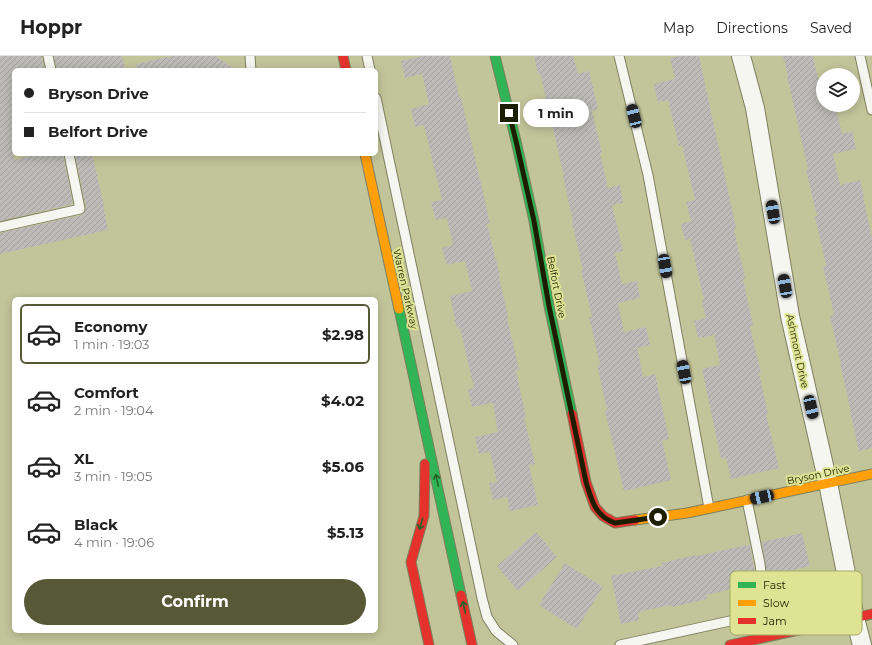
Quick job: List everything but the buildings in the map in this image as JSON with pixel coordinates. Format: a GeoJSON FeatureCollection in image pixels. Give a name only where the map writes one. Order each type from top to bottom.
{"type":"FeatureCollection","features":[{"type":"Feature","properties":{"kind":"main road"},"geometry":{"type":"LineString","coordinates":[[343,56],[346,68]]}},
{"type":"Feature","properties":{"kind":"main road","name":"Belfort Drive"},"geometry":{"type":"LineString","coordinates":[[495,56],[532,214],[549,306],[586,482],[593,504],[599,513],[605,518]]}},
{"type":"Feature","properties":{"kind":"main road","name":"Warren Parkway"},"geometry":{"type":"LineString","coordinates":[[365,156],[472,645]]}},
{"type":"Feature","properties":{"kind":"main road","name":"Warren Parkway"},"geometry":{"type":"LineString","coordinates":[[426,429],[424,516],[411,562],[429,645]]}},
{"type":"Feature","properties":{"kind":"main road","name":"Bryson Drive"},"geometry":{"type":"LineString","coordinates":[[605,518],[615,523],[687,513],[872,474]]}},
{"type":"Feature","properties":{"kind":"main road"},"geometry":{"type":"LineString","coordinates":[[730,645],[776,635]]}},
{"type":"Feature","properties":{"kind":"street","name":"Ashmont Drive"},"geometry":{"type":"LineString","coordinates":[[741,56],[755,108],[790,316],[828,483],[852,571]]}},
{"type":"Feature","properties":{"kind":"street","name":"Ashmont Drive"},"geometry":{"type":"LineString","coordinates":[[862,645],[864,616]]}},
{"type":"Feature","properties":{"kind":"lane"},"geometry":{"type":"LineString","coordinates":[[48,56],[51,68]]}},
{"type":"Feature","properties":{"kind":"lane"},"geometry":{"type":"LineString","coordinates":[[250,56],[251,68]]}},
{"type":"Feature","properties":{"kind":"lane"},"geometry":{"type":"LineString","coordinates":[[367,56],[370,68]]}},
{"type":"Feature","properties":{"kind":"lane"},"geometry":{"type":"LineString","coordinates":[[619,56],[648,175],[709,508]]}},
{"type":"Feature","properties":{"kind":"lane"},"geometry":{"type":"LineString","coordinates":[[860,56],[872,110]]}},
{"type":"Feature","properties":{"kind":"lane"},"geometry":{"type":"LineString","coordinates":[[378,107],[482,598],[487,617],[496,631],[513,645]]}},
{"type":"Feature","properties":{"kind":"lane"},"geometry":{"type":"LineString","coordinates":[[0,227],[80,209],[69,156]]}},
{"type":"Feature","properties":{"kind":"lane"},"geometry":{"type":"LineString","coordinates":[[747,500],[761,571]]}},
{"type":"Feature","properties":{"kind":"lane"},"geometry":{"type":"LineString","coordinates":[[620,645],[730,621]]}},
{"type":"Feature","properties":{"kind":"traffic: fast"},"geometry":{"type":"LineString","coordinates":[[495,56],[534,221],[549,306],[572,414]]}},
{"type":"Feature","properties":{"kind":"traffic: fast"},"geometry":{"type":"LineString","coordinates":[[399,309],[461,595]]}},
{"type":"Feature","properties":{"kind":"traffic: slow"},"geometry":{"type":"LineString","coordinates":[[365,156],[399,309]]}},
{"type":"Feature","properties":{"kind":"traffic: slow"},"geometry":{"type":"LineString","coordinates":[[635,520],[687,513],[872,474]]}},
{"type":"Feature","properties":{"kind":"traffic: jam"},"geometry":{"type":"LineString","coordinates":[[343,56],[346,68]]}},
{"type":"Feature","properties":{"kind":"traffic: jam"},"geometry":{"type":"LineString","coordinates":[[572,414],[586,482],[595,507],[603,516],[615,523],[635,520]]}},
{"type":"Feature","properties":{"kind":"traffic: jam"},"geometry":{"type":"LineString","coordinates":[[425,464],[424,516],[411,562],[429,645]]}},
{"type":"Feature","properties":{"kind":"traffic: jam"},"geometry":{"type":"LineString","coordinates":[[461,595],[472,645]]}},
{"type":"Feature","properties":{"kind":"traffic: jam"},"geometry":{"type":"LineString","coordinates":[[862,616],[872,614]]}},
{"type":"Feature","properties":{"kind":"traffic: jam"},"geometry":{"type":"LineString","coordinates":[[730,645],[776,635]]}},
{"type":"Feature","properties":{"kind":"route"},"geometry":{"type":"LineString","coordinates":[[509,113],[534,221],[549,306],[586,482],[593,504],[599,513],[609,521],[615,523],[658,517]]}}]}
